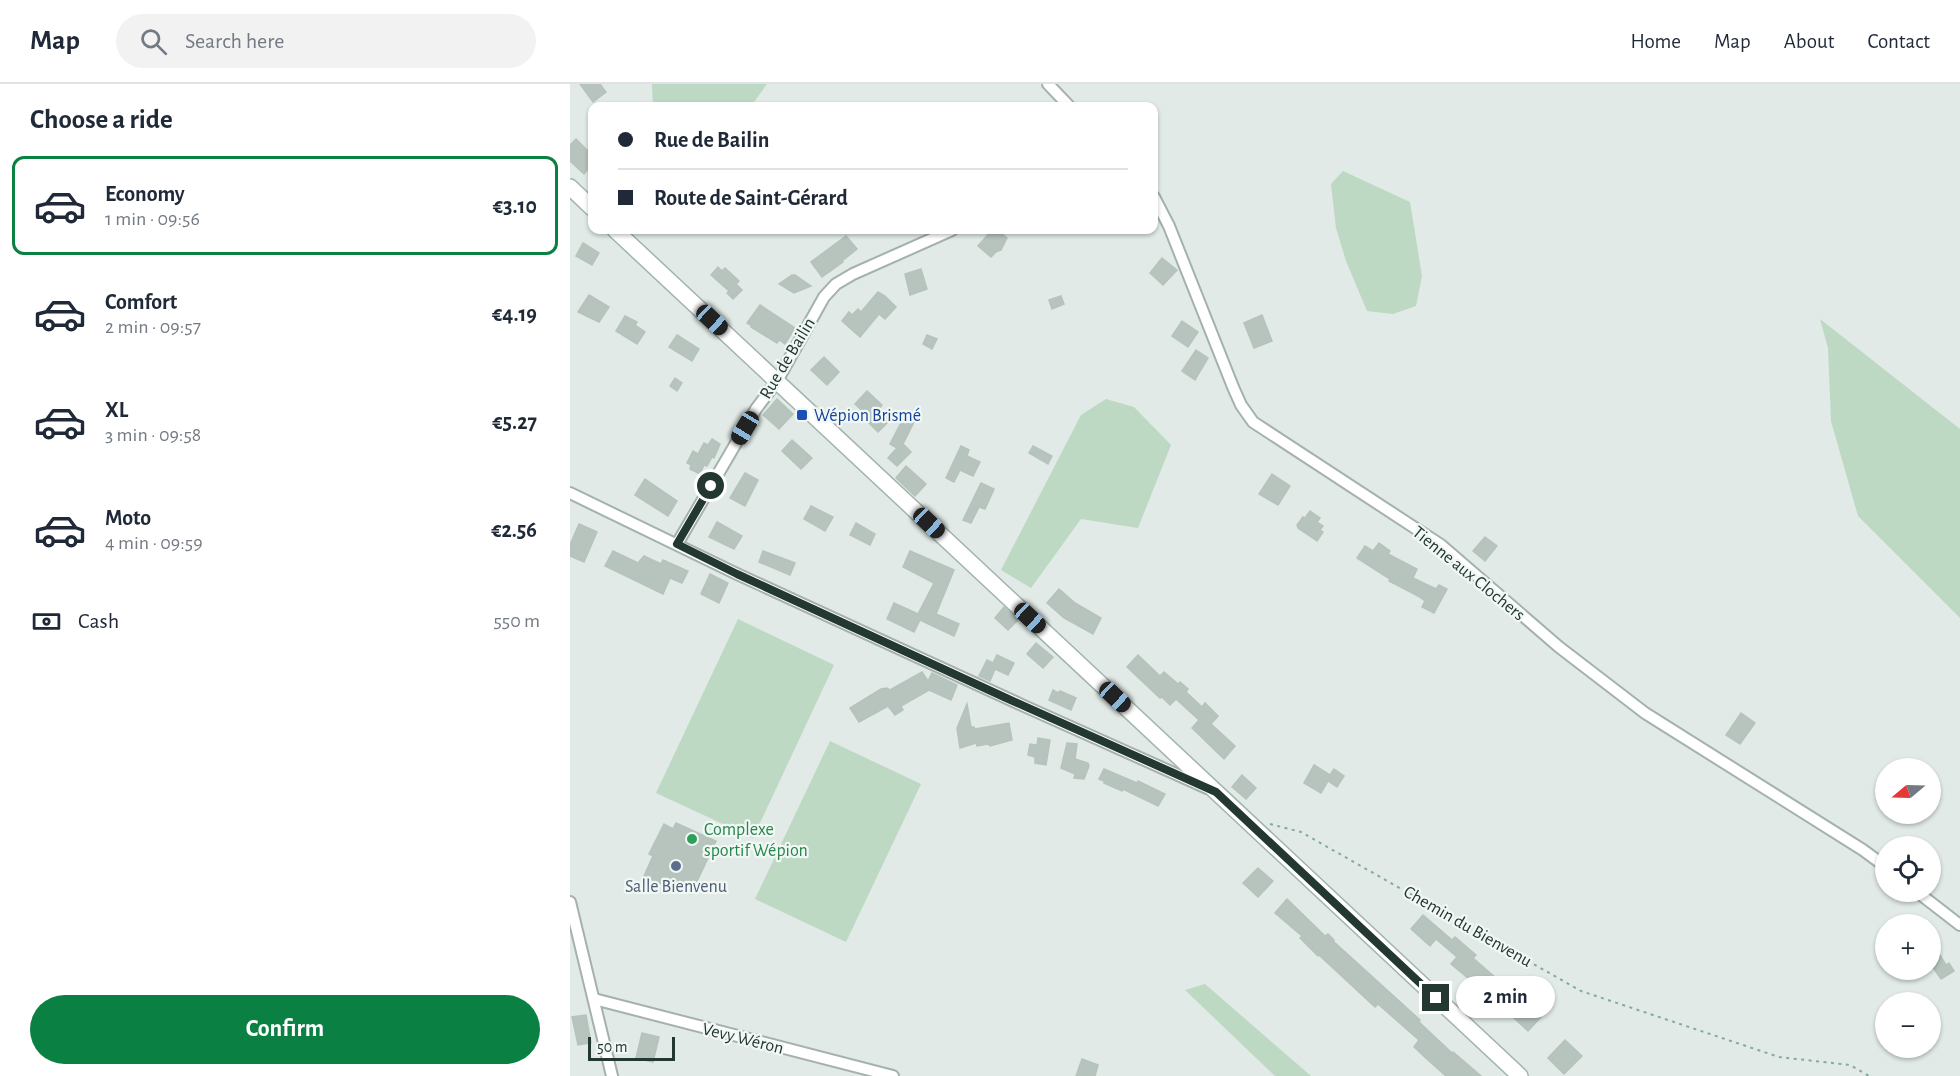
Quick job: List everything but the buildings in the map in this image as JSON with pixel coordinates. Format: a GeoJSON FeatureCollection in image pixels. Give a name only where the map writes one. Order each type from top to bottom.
{"type":"FeatureCollection","features":[{"type":"Feature","properties":{"kind":"main road"},"geometry":{"type":"LineString","coordinates":[[570,187],[588,204]]}},
{"type":"Feature","properties":{"kind":"main road"},"geometry":{"type":"LineString","coordinates":[[619,234],[1520,1076]]}},
{"type":"Feature","properties":{"kind":"street"},"geometry":{"type":"LineString","coordinates":[[1048,84],[1065,102]]}},
{"type":"Feature","properties":{"kind":"street","name":"Tienne aux Clochers"},"geometry":{"type":"LineString","coordinates":[[1158,205],[1169,226],[1233,387],[1241,405],[1253,422],[1441,544],[1559,647],[1645,712],[1875,859]]}},
{"type":"Feature","properties":{"kind":"street","name":"Rue de Bailin"},"geometry":{"type":"LineString","coordinates":[[677,544],[756,409],[777,381],[824,297],[836,284],[853,274],[943,234]]}},
{"type":"Feature","properties":{"kind":"street"},"geometry":{"type":"LineString","coordinates":[[570,493],[737,574],[1216,792]]}},
{"type":"Feature","properties":{"kind":"street"},"geometry":{"type":"LineString","coordinates":[[570,902],[612,1076]]}},
{"type":"Feature","properties":{"kind":"street"},"geometry":{"type":"LineString","coordinates":[[1930,902],[1960,925]]}},
{"type":"Feature","properties":{"kind":"street","name":"Vevy Wéron"},"geometry":{"type":"LineString","coordinates":[[594,999],[893,1076]]}},
{"type":"Feature","properties":{"kind":"path","name":"Chemin du Bienvenu"},"geometry":{"type":"LineString","coordinates":[[1241,816],[1301,832],[1581,991],[1779,1057],[1850,1065],[1869,1076]]}},
{"type":"Feature","properties":{"kind":"green space"},"geometry":{"type":"Polygon","coordinates":[[[652,84],[767,84],[754,102],[653,102],[652,84]]]}},
{"type":"Feature","properties":{"kind":"green space"},"geometry":{"type":"Polygon","coordinates":[[[1343,171],[1410,202],[1422,276],[1416,306],[1393,314],[1367,311],[1346,261],[1336,228],[1331,184],[1343,171]]]}},
{"type":"Feature","properties":{"kind":"green space"},"geometry":{"type":"Polygon","coordinates":[[[1820,319],[1960,429],[1960,618],[1858,516],[1831,421],[1828,348],[1820,319]]]}},
{"type":"Feature","properties":{"kind":"green space"},"geometry":{"type":"Polygon","coordinates":[[[1106,399],[1134,407],[1171,445],[1138,528],[1081,519],[1031,588],[1001,570],[1081,415],[1106,399]]]}},
{"type":"Feature","properties":{"kind":"green space"},"geometry":{"type":"Polygon","coordinates":[[[738,619],[834,665],[753,838],[656,793],[738,619]]]}},
{"type":"Feature","properties":{"kind":"green space"},"geometry":{"type":"Polygon","coordinates":[[[830,741],[921,784],[846,942],[755,899],[830,741]]]}},
{"type":"Feature","properties":{"kind":"green space"},"geometry":{"type":"Polygon","coordinates":[[[1205,984],[1311,1076],[1275,1076],[1185,990],[1205,984]]]}},
{"type":"Feature","properties":{"kind":"place","name":"Wépion Brismé"},"geometry":{"type":"Point","coordinates":[802,415]}},
{"type":"Feature","properties":{"kind":"place","name":"Complexe sportif Wépion"},"geometry":{"type":"Point","coordinates":[692,839]}},
{"type":"Feature","properties":{"kind":"place","name":"Salle Bienvenu"},"geometry":{"type":"Point","coordinates":[676,866]}},
{"type":"Feature","properties":{"kind":"route"},"geometry":{"type":"LineString","coordinates":[[711,486],[677,544],[1004,697],[1216,792],[1436,998]]}}]}
